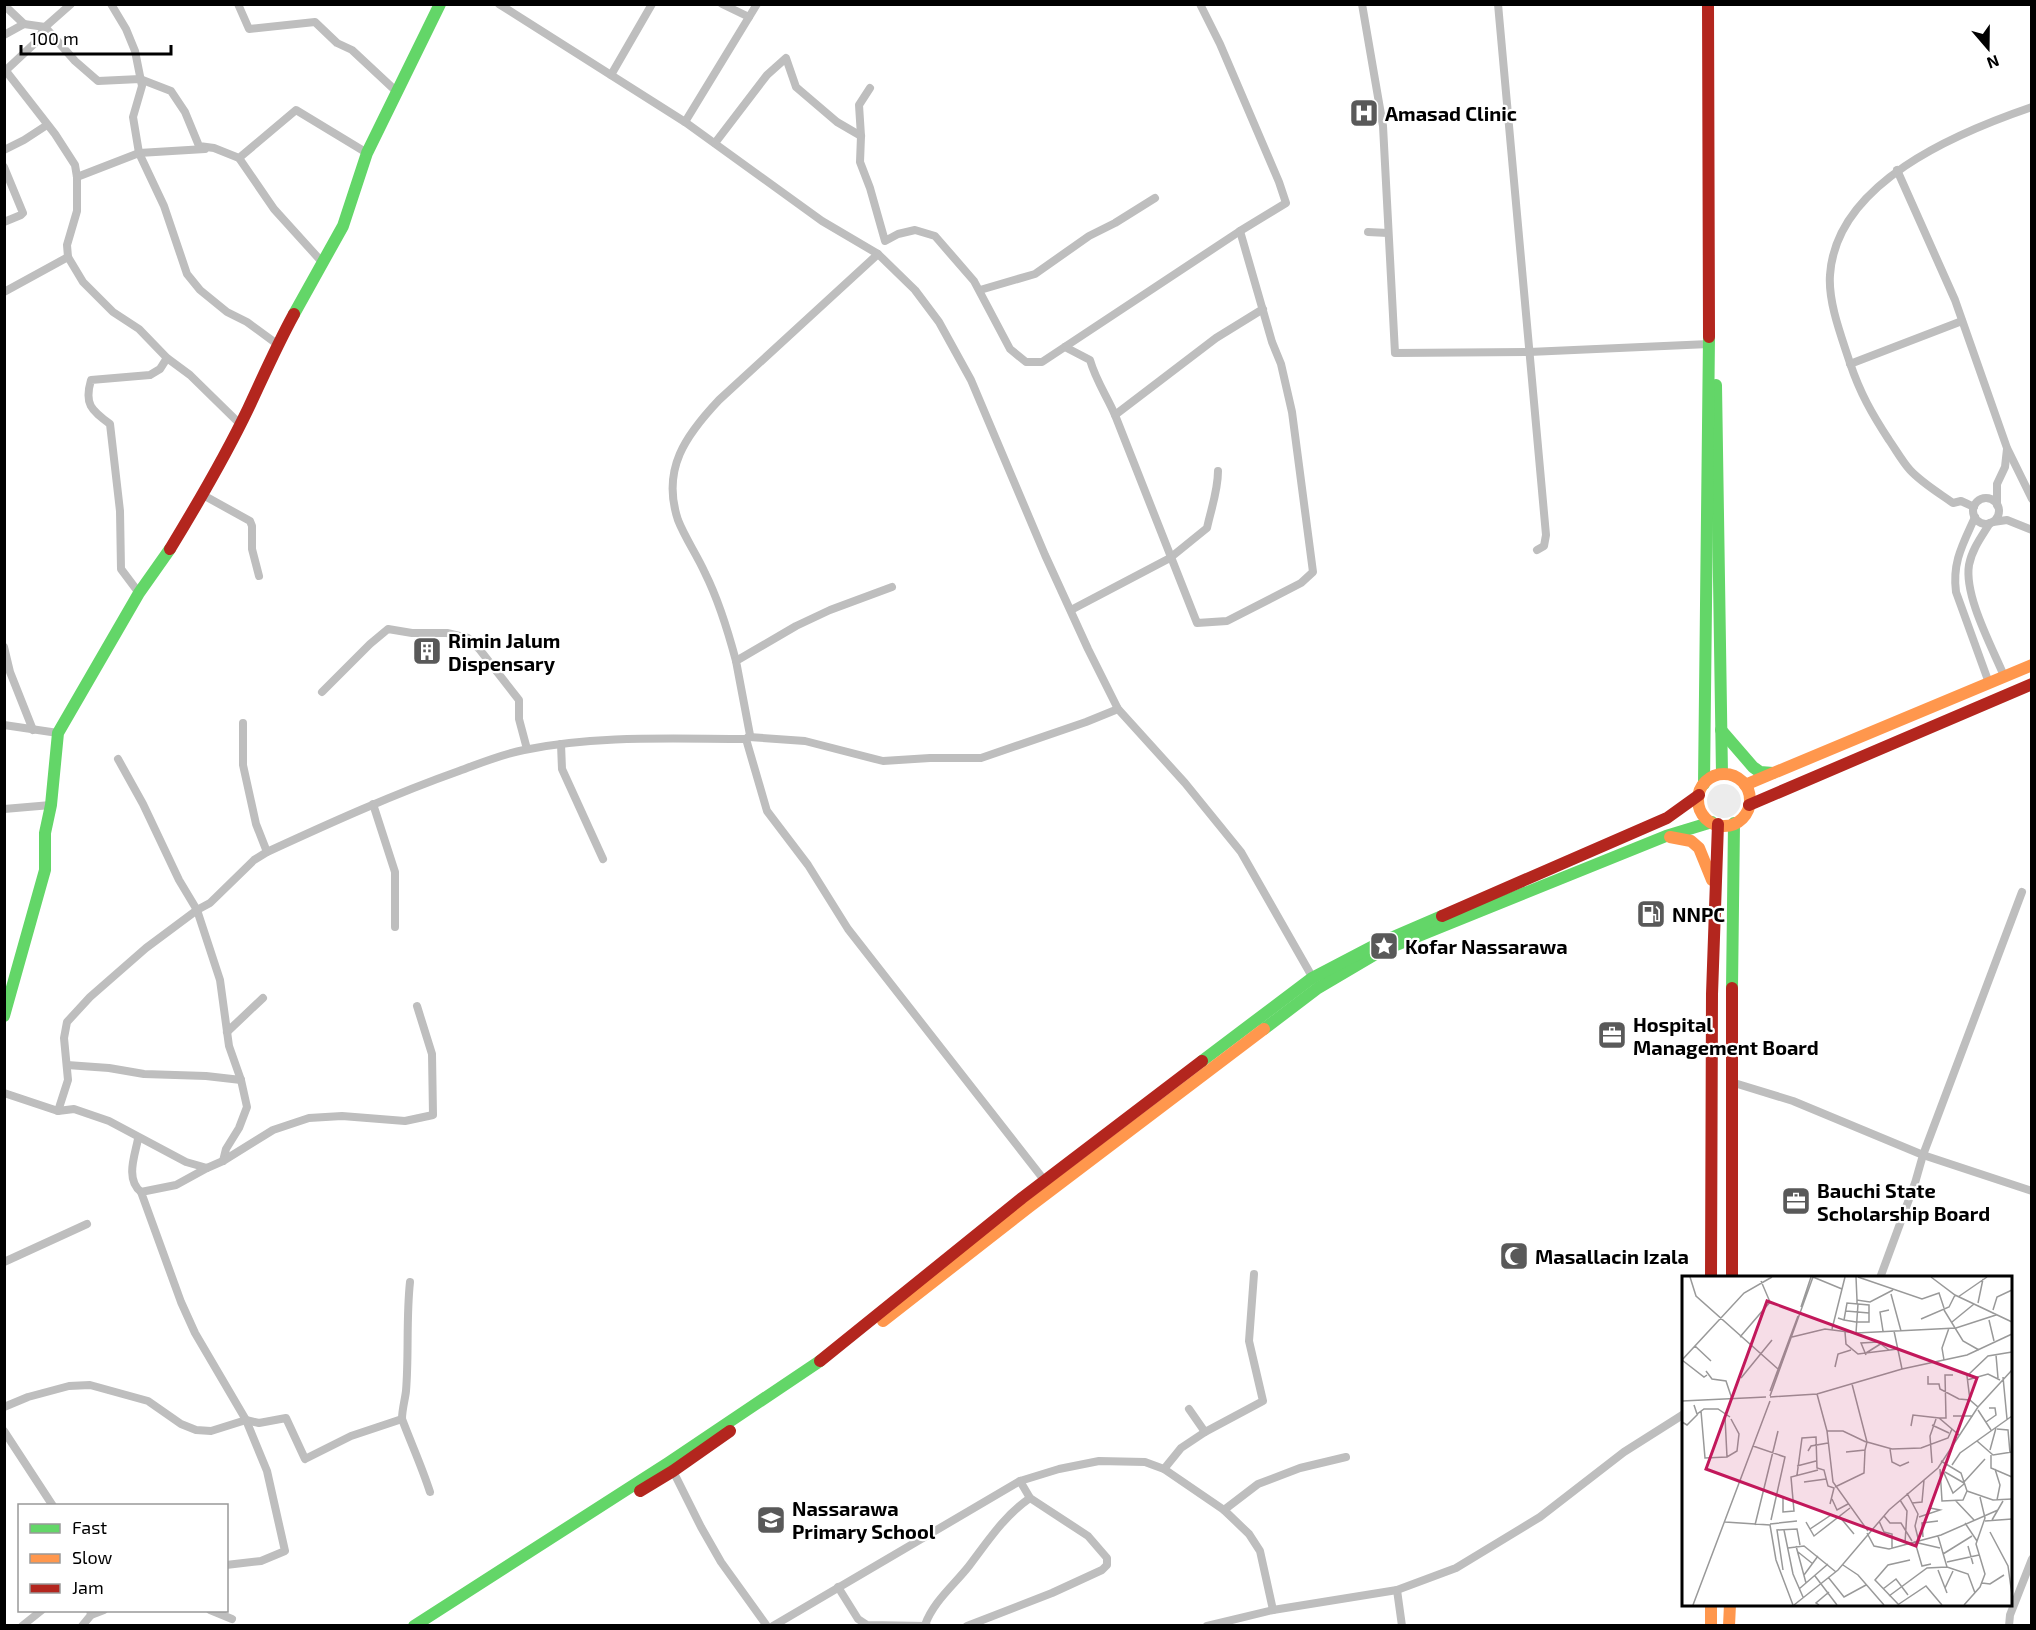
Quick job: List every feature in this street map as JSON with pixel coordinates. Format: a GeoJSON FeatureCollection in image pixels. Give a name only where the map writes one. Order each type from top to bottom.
{"type":"FeatureCollection","features":[{"type":"Feature","properties":{"kind":"street"},"geometry":{"type":"LineString","coordinates":[[71,4],[45,27],[35,43],[5,72],[75,165],[77,211],[67,245],[68,257],[83,282],[113,312],[139,329],[167,358],[189,375],[240,424]]}},
{"type":"Feature","properties":{"kind":"street"},"geometry":{"type":"LineString","coordinates":[[111,4],[126,29],[135,51],[142,86],[133,117],[139,153],[164,206],[187,274],[200,290],[227,312],[247,322],[277,344]]}},
{"type":"Feature","properties":{"kind":"street"},"geometry":{"type":"LineString","coordinates":[[238,4],[249,29],[315,22],[337,43],[352,50],[397,92]]}},
{"type":"Feature","properties":{"kind":"street"},"geometry":{"type":"LineString","coordinates":[[4,1016],[45,870],[45,832],[51,805],[58,733],[139,593],[203,495],[240,424],[277,344],[343,226],[368,153],[440,4]]}},
{"type":"Feature","properties":{"kind":"street"},"geometry":{"type":"LineString","coordinates":[[499,4],[685,122],[822,221],[878,254],[915,290],[939,322],[971,380],[1046,555],[1118,709],[1185,783],[1241,852],[1315,983]]}},
{"type":"Feature","properties":{"kind":"street"},"geometry":{"type":"LineString","coordinates":[[612,75],[652,4]]}},
{"type":"Feature","properties":{"kind":"street"},"geometry":{"type":"LineString","coordinates":[[722,4],[749,17]]}},
{"type":"Feature","properties":{"kind":"street"},"geometry":{"type":"LineString","coordinates":[[685,122],[756,4]]}},
{"type":"Feature","properties":{"kind":"street"},"geometry":{"type":"LineString","coordinates":[[870,88],[859,105],[860,162],[885,241],[898,234],[915,230],[935,236],[980,290],[1010,349],[1026,362],[1042,362],[1286,203],[1220,44],[1200,4]]}},
{"type":"Feature","properties":{"kind":"street"},"geometry":{"type":"LineString","coordinates":[[1362,4],[1383,126],[1395,353],[1529,352],[1709,344]]}},
{"type":"Feature","properties":{"kind":"street"},"geometry":{"type":"LineString","coordinates":[[1498,4],[1546,535],[1545,546],[1537,550]]}},
{"type":"Feature","properties":{"kind":"street"},"geometry":{"type":"LineString","coordinates":[[1708,4],[1709,344],[1701,811],[1715,823]]}},
{"type":"Feature","properties":{"kind":"street"},"geometry":{"type":"LineString","coordinates":[[1715,4],[1715,270],[1722,774]]}},
{"type":"Feature","properties":{"kind":"street"},"geometry":{"type":"LineString","coordinates":[[4,5],[24,24],[45,27],[75,61],[98,81],[140,79],[171,91],[185,112],[198,146],[214,148],[239,158],[274,209],[322,262]]}},
{"type":"Feature","properties":{"kind":"street"},"geometry":{"type":"LineString","coordinates":[[4,35],[24,24]]}},
{"type":"Feature","properties":{"kind":"street"},"geometry":{"type":"LineString","coordinates":[[715,142],[767,75],[786,58],[796,87],[837,122],[861,136]]}},
{"type":"Feature","properties":{"kind":"street"},"geometry":{"type":"LineString","coordinates":[[1974,507],[1961,501],[1953,503],[1910,469],[1867,407],[1838,325],[1830,278],[1832,255],[1851,217],[1878,187],[1898,170],[1917,157],[2002,117],[2031,107]]}},
{"type":"Feature","properties":{"kind":"street"},"geometry":{"type":"LineString","coordinates":[[239,158],[296,110],[368,153]]}},
{"type":"Feature","properties":{"kind":"street"},"geometry":{"type":"LineString","coordinates":[[4,150],[47,125]]}},
{"type":"Feature","properties":{"kind":"street"},"geometry":{"type":"LineString","coordinates":[[77,177],[139,153],[214,148]]}},
{"type":"Feature","properties":{"kind":"street"},"geometry":{"type":"LineString","coordinates":[[4,167],[23,213],[21,216],[4,222]]}},
{"type":"Feature","properties":{"kind":"street"},"geometry":{"type":"LineString","coordinates":[[1898,170],[1962,321],[2007,448],[2031,499]]}},
{"type":"Feature","properties":{"kind":"street"},"geometry":{"type":"LineString","coordinates":[[980,290],[1035,274],[1089,236],[1155,198]]}},
{"type":"Feature","properties":{"kind":"street"},"geometry":{"type":"LineString","coordinates":[[1065,347],[1090,360],[1095,379],[1108,398],[1197,623],[1227,621],[1301,583],[1313,572],[1292,412],[1281,364],[1272,342],[1240,231]]}},
{"type":"Feature","properties":{"kind":"street"},"geometry":{"type":"LineString","coordinates":[[1368,232],[1388,232]]}},
{"type":"Feature","properties":{"kind":"street"},"geometry":{"type":"LineString","coordinates":[[878,254],[719,400],[695,425],[676,463],[672,486],[678,521],[717,601],[736,661],[748,738],[767,811],[808,865],[848,929],[1048,1185]]}},
{"type":"Feature","properties":{"kind":"street"},"geometry":{"type":"LineString","coordinates":[[4,292],[68,257]]}},
{"type":"Feature","properties":{"kind":"street"},"geometry":{"type":"LineString","coordinates":[[1115,415],[1216,338],[1263,309]]}},
{"type":"Feature","properties":{"kind":"street"},"geometry":{"type":"LineString","coordinates":[[1850,364],[1962,321]]}},
{"type":"Feature","properties":{"kind":"street"},"geometry":{"type":"LineString","coordinates":[[139,593],[121,569],[120,511],[110,424],[92,410],[87,393],[90,380],[150,375],[160,369],[167,358]]}},
{"type":"Feature","properties":{"kind":"street"},"geometry":{"type":"LineString","coordinates":[[1974,507],[1997,484],[2005,467],[2007,448]]}},
{"type":"Feature","properties":{"kind":"street"},"geometry":{"type":"LineString","coordinates":[[1071,610],[1170,558],[1207,528],[1212,499],[1218,489],[1218,471]]}},
{"type":"Feature","properties":{"kind":"street"},"geometry":{"type":"LineString","coordinates":[[1997,484],[1997,517],[1979,540],[1970,564],[1970,589],[2004,676]]}},
{"type":"Feature","properties":{"kind":"street"},"geometry":{"type":"LineString","coordinates":[[203,495],[250,521],[252,549],[259,576]]}},
{"type":"Feature","properties":{"kind":"street"},"geometry":{"type":"LineString","coordinates":[[1982,499],[1990,499],[2007,520]]}},
{"type":"Feature","properties":{"kind":"street"},"geometry":{"type":"LineString","coordinates":[[1974,507],[1975,517],[1958,556],[1954,579],[1956,592],[1989,683]]}},
{"type":"Feature","properties":{"kind":"street"},"geometry":{"type":"LineString","coordinates":[[1975,517],[1982,523],[2007,520],[2031,530]]}},
{"type":"Feature","properties":{"kind":"street"},"geometry":{"type":"LineString","coordinates":[[736,661],[796,626],[892,586]]}},
{"type":"Feature","properties":{"kind":"street"},"geometry":{"type":"LineString","coordinates":[[322,692],[388,629],[412,633],[447,633],[468,638],[519,700],[519,719],[527,749]]}},
{"type":"Feature","properties":{"kind":"street"},"geometry":{"type":"LineString","coordinates":[[4,647],[10,672],[33,730]]}},
{"type":"Feature","properties":{"kind":"street"},"geometry":{"type":"LineString","coordinates":[[1745,784],[2031,665]]}},
{"type":"Feature","properties":{"kind":"street"},"geometry":{"type":"LineString","coordinates":[[1749,805],[2031,684]]}},
{"type":"Feature","properties":{"kind":"street"},"geometry":{"type":"LineString","coordinates":[[58,1111],[68,1080],[64,1038],[67,1022],[90,997],[146,948],[196,910],[210,903],[254,860],[373,804],[436,779],[527,749],[561,744],[626,740],[748,738],[805,741],[883,761],[981,758],[1118,709]]}},
{"type":"Feature","properties":{"kind":"street"},"geometry":{"type":"LineString","coordinates":[[243,723],[243,765],[256,824],[267,852]]}},
{"type":"Feature","properties":{"kind":"street"},"geometry":{"type":"LineString","coordinates":[[4,725],[58,733]]}},
{"type":"Feature","properties":{"kind":"street"},"geometry":{"type":"LineString","coordinates":[[1721,730],[1753,767],[1760,772],[1774,773]]}},
{"type":"Feature","properties":{"kind":"street"},"geometry":{"type":"LineString","coordinates":[[561,744],[562,769],[603,859]]}},
{"type":"Feature","properties":{"kind":"street"},"geometry":{"type":"LineString","coordinates":[[118,759],[196,910],[220,980],[229,1046],[241,1080],[247,1107],[239,1128],[226,1149],[223,1161]]}},
{"type":"Feature","properties":{"kind":"street"},"geometry":{"type":"LineString","coordinates":[[414,1626],[668,1463],[831,1353],[1315,983],[1377,944],[1667,818],[1715,776],[1730,775],[1739,778],[1745,784],[1750,798],[1749,805],[1744,816],[1734,823],[1715,823],[1666,836],[1379,952],[1315,983]]}},
{"type":"Feature","properties":{"kind":"street"},"geometry":{"type":"LineString","coordinates":[[373,804],[395,872],[395,927]]}},
{"type":"Feature","properties":{"kind":"street"},"geometry":{"type":"LineString","coordinates":[[4,809],[51,805]]}},
{"type":"Feature","properties":{"kind":"street"},"geometry":{"type":"LineString","coordinates":[[1711,1276],[1715,823]]}},
{"type":"Feature","properties":{"kind":"street"},"geometry":{"type":"LineString","coordinates":[[1732,1276],[1731,1082],[1734,823]]}},
{"type":"Feature","properties":{"kind":"street"},"geometry":{"type":"LineString","coordinates":[[1666,836],[1691,841],[1699,848],[1714,886]]}},
{"type":"Feature","properties":{"kind":"street"},"geometry":{"type":"LineString","coordinates":[[1881,1276],[1923,1155],[2022,892]]}},
{"type":"Feature","properties":{"kind":"street"},"geometry":{"type":"LineString","coordinates":[[227,1032],[263,998]]}},
{"type":"Feature","properties":{"kind":"street"},"geometry":{"type":"LineString","coordinates":[[141,1192],[176,1185],[223,1161],[273,1130],[309,1118],[342,1116],[405,1121],[433,1115],[432,1054],[417,1006]]}},
{"type":"Feature","properties":{"kind":"street"},"geometry":{"type":"LineString","coordinates":[[67,1065],[144,1074],[206,1076],[241,1080]]}},
{"type":"Feature","properties":{"kind":"street"},"geometry":{"type":"LineString","coordinates":[[1731,1082],[1793,1101],[1923,1155],[2031,1191]]}},
{"type":"Feature","properties":{"kind":"street"},"geometry":{"type":"LineString","coordinates":[[4,1093],[58,1111],[74,1109],[108,1121],[186,1162],[207,1168]]}},
{"type":"Feature","properties":{"kind":"street"},"geometry":{"type":"LineString","coordinates":[[138,1138],[131,1171],[136,1188],[141,1192],[157,1239],[195,1333],[246,1420],[267,1471],[285,1551],[261,1561],[228,1565]]}},
{"type":"Feature","properties":{"kind":"street"},"geometry":{"type":"LineString","coordinates":[[425,1626],[535,1553],[673,1471],[836,1359],[1048,1185]]}},
{"type":"Feature","properties":{"kind":"street"},"geometry":{"type":"LineString","coordinates":[[4,1262],[87,1224]]}},
{"type":"Feature","properties":{"kind":"street"},"geometry":{"type":"LineString","coordinates":[[1164,1469],[1181,1448],[1204,1432],[1263,1401],[1250,1341],[1254,1274]]}},
{"type":"Feature","properties":{"kind":"street"},"geometry":{"type":"LineString","coordinates":[[410,1282],[406,1315],[406,1393],[402,1405],[402,1419],[430,1492]]}},
{"type":"Feature","properties":{"kind":"street"},"geometry":{"type":"LineString","coordinates":[[4,1407],[28,1397],[69,1386],[90,1386],[148,1401],[181,1424],[196,1430],[211,1431],[246,1420],[259,1423],[286,1418],[305,1459],[351,1436],[402,1419]]}},
{"type":"Feature","properties":{"kind":"street"},"geometry":{"type":"LineString","coordinates":[[1189,1409],[1204,1432]]}},
{"type":"Feature","properties":{"kind":"street"},"geometry":{"type":"LineString","coordinates":[[1207,1626],[1273,1610],[1397,1590],[1456,1568],[1540,1517],[1624,1452],[1682,1415]]}},
{"type":"Feature","properties":{"kind":"street"},"geometry":{"type":"LineString","coordinates":[[4,1431],[52,1504]]}},
{"type":"Feature","properties":{"kind":"street"},"geometry":{"type":"LineString","coordinates":[[1224,1510],[1257,1484],[1300,1468],[1346,1457]]}},
{"type":"Feature","properties":{"kind":"street"},"geometry":{"type":"LineString","coordinates":[[773,1626],[1020,1481],[1059,1469],[1099,1461],[1144,1462],[1164,1469],[1224,1510],[1249,1534],[1260,1551],[1273,1610]]}},
{"type":"Feature","properties":{"kind":"street"},"geometry":{"type":"LineString","coordinates":[[673,1471],[721,1562],[767,1626]]}},
{"type":"Feature","properties":{"kind":"street"},"geometry":{"type":"LineString","coordinates":[[967,1626],[1052,1593],[1102,1570],[1107,1565],[1107,1558],[1088,1536],[1030,1498],[1020,1481]]}},
{"type":"Feature","properties":{"kind":"street"},"geometry":{"type":"LineString","coordinates":[[838,1587],[858,1618],[867,1625],[926,1625],[928,1617],[939,1601],[970,1565],[1005,1518],[1030,1498]]}},
{"type":"Feature","properties":{"kind":"street"},"geometry":{"type":"LineString","coordinates":[[2009,1626],[2010,1615],[2031,1559]]}},
{"type":"Feature","properties":{"kind":"street"},"geometry":{"type":"LineString","coordinates":[[1397,1590],[1402,1626]]}},
{"type":"Feature","properties":{"kind":"street"},"geometry":{"type":"LineString","coordinates":[[1711,1606],[1711,1626]]}},
{"type":"Feature","properties":{"kind":"street"},"geometry":{"type":"LineString","coordinates":[[1729,1626],[1730,1606]]}},
{"type":"Feature","properties":{"kind":"street"},"geometry":{"type":"LineString","coordinates":[[22,1626],[41,1612]]}},
{"type":"Feature","properties":{"kind":"street"},"geometry":{"type":"LineString","coordinates":[[213,1612],[232,1619]]}},
{"type":"Feature","properties":{"kind":"street"},"geometry":{"type":"LineString","coordinates":[[82,1626],[91,1613]]}},
{"type":"Feature","properties":{"kind":"shaded area"},"geometry":{"type":"Polygon","coordinates":[[[1724,784],[1736,789],[1741,801],[1736,813],[1724,818],[1712,813],[1707,801],[1712,789],[1724,784]]]}},
{"type":"Feature","properties":{"kind":"traffic: fast"},"geometry":{"type":"LineString","coordinates":[[294,314],[343,226],[367,153],[440,4]]}},
{"type":"Feature","properties":{"kind":"traffic: fast"},"geometry":{"type":"LineString","coordinates":[[1704,784],[1709,337]]}},
{"type":"Feature","properties":{"kind":"traffic: fast"},"geometry":{"type":"LineString","coordinates":[[1716,385],[1722,774]]}},
{"type":"Feature","properties":{"kind":"traffic: fast"},"geometry":{"type":"LineString","coordinates":[[4,1016],[45,870],[45,833],[51,805],[58,733],[139,593],[170,549]]}},
{"type":"Feature","properties":{"kind":"traffic: fast"},"geometry":{"type":"LineString","coordinates":[[1721,730],[1753,767],[1760,772],[1773,773]]}},
{"type":"Feature","properties":{"kind":"traffic: fast"},"geometry":{"type":"LineString","coordinates":[[1264,1029],[1318,988],[1379,952],[1666,836],[1712,822]]}},
{"type":"Feature","properties":{"kind":"traffic: fast"},"geometry":{"type":"LineString","coordinates":[[1732,988],[1734,823]]}},
{"type":"Feature","properties":{"kind":"traffic: fast"},"geometry":{"type":"LineString","coordinates":[[1202,1061],[1312,978],[1377,944],[1442,916]]}},
{"type":"Feature","properties":{"kind":"traffic: fast"},"geometry":{"type":"LineString","coordinates":[[414,1626],[668,1463],[820,1361]]}},
{"type":"Feature","properties":{"kind":"traffic: slow"},"geometry":{"type":"LineString","coordinates":[[1745,785],[2032,665]]}},
{"type":"Feature","properties":{"kind":"traffic: slow"},"geometry":{"type":"LineString","coordinates":[[1724,774],[1734,776],[1742,782],[1748,790],[1750,800],[1748,810],[1742,818],[1734,824],[1724,826],[1714,824],[1706,818],[1700,810],[1698,800],[1700,790],[1706,782],[1714,776],[1724,774]]}},
{"type":"Feature","properties":{"kind":"traffic: slow"},"geometry":{"type":"LineString","coordinates":[[1670,837],[1691,841],[1699,848],[1712,880]]}},
{"type":"Feature","properties":{"kind":"traffic: slow"},"geometry":{"type":"LineString","coordinates":[[883,1321],[1264,1029]]}},
{"type":"Feature","properties":{"kind":"traffic: slow"},"geometry":{"type":"LineString","coordinates":[[1711,1606],[1711,1626]]}},
{"type":"Feature","properties":{"kind":"traffic: slow"},"geometry":{"type":"LineString","coordinates":[[1729,1626],[1730,1606]]}},
{"type":"Feature","properties":{"kind":"traffic: jam"},"geometry":{"type":"LineString","coordinates":[[1708,4],[1709,337]]}},
{"type":"Feature","properties":{"kind":"traffic: jam"},"geometry":{"type":"LineString","coordinates":[[170,549],[230,445],[294,314]]}},
{"type":"Feature","properties":{"kind":"traffic: jam"},"geometry":{"type":"LineString","coordinates":[[1749,805],[2032,684]]}},
{"type":"Feature","properties":{"kind":"traffic: jam"},"geometry":{"type":"LineString","coordinates":[[1442,916],[1667,818],[1699,795]]}},
{"type":"Feature","properties":{"kind":"traffic: jam"},"geometry":{"type":"LineString","coordinates":[[1711,1276],[1712,994],[1718,824]]}},
{"type":"Feature","properties":{"kind":"traffic: jam"},"geometry":{"type":"LineString","coordinates":[[1732,988],[1732,1276]]}},
{"type":"Feature","properties":{"kind":"traffic: jam"},"geometry":{"type":"LineString","coordinates":[[820,1361],[1022,1198],[1202,1061]]}},
{"type":"Feature","properties":{"kind":"traffic: jam"},"geometry":{"type":"LineString","coordinates":[[640,1491],[730,1431]]}},
{"type":"Feature","properties":{"kind":"place","name":"Amasad Clinic"},"geometry":{"type":"Point","coordinates":[1364,113]}},
{"type":"Feature","properties":{"kind":"place","name":"Rimin Jalum Dispensary"},"geometry":{"type":"Point","coordinates":[427,651]}},
{"type":"Feature","properties":{"kind":"place","name":"NNPC"},"geometry":{"type":"Point","coordinates":[1651,914]}},
{"type":"Feature","properties":{"kind":"place","name":"Kofar Nassarawa"},"geometry":{"type":"Point","coordinates":[1384,946]}},
{"type":"Feature","properties":{"kind":"place","name":"Hospital Management Board"},"geometry":{"type":"Point","coordinates":[1612,1035]}},
{"type":"Feature","properties":{"kind":"place","name":"Bauchi State Scholarship Board"},"geometry":{"type":"Point","coordinates":[1796,1201]}},
{"type":"Feature","properties":{"kind":"place","name":"Masallacin Izala"},"geometry":{"type":"Point","coordinates":[1514,1256]}},
{"type":"Feature","properties":{"kind":"place","name":"Nassarawa Primary School"},"geometry":{"type":"Point","coordinates":[771,1520]}}]}
